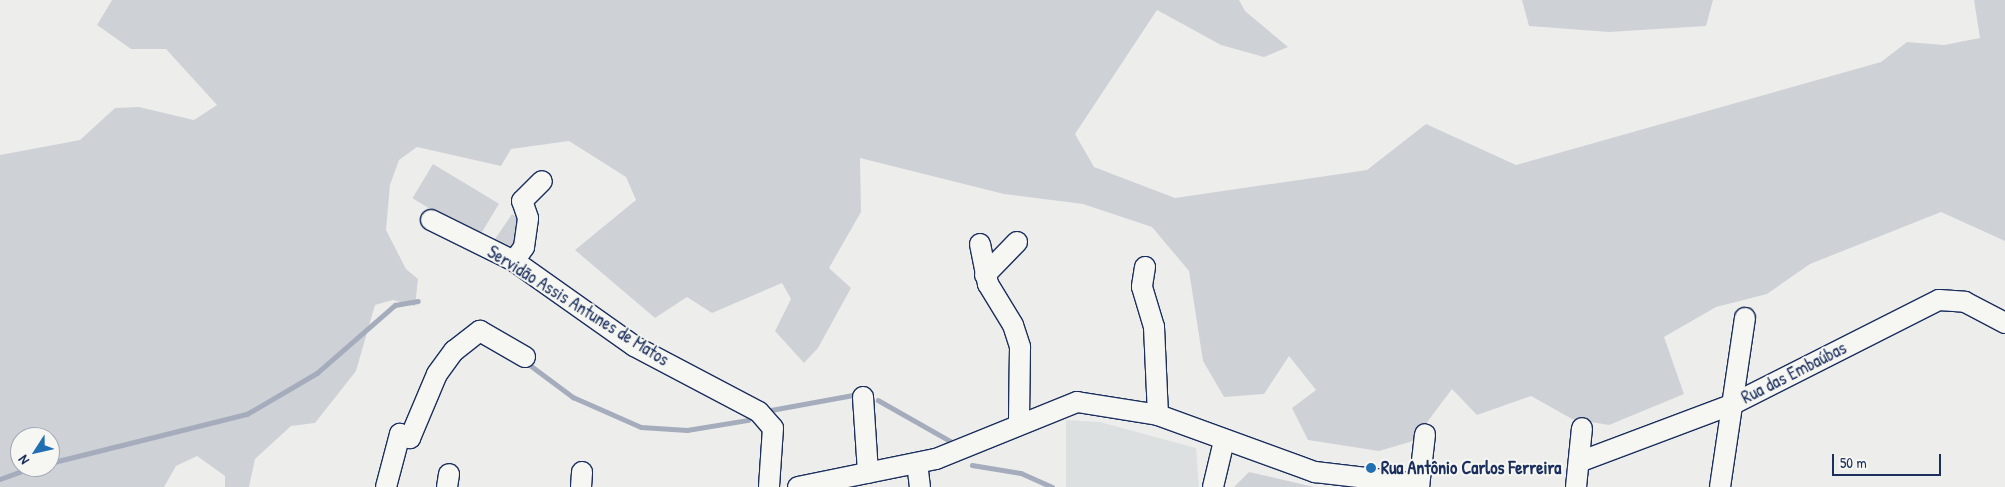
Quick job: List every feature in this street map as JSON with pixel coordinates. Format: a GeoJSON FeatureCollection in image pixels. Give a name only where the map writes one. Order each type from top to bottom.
{"type":"FeatureCollection","features":[{"type":"Feature","properties":{"kind":"street"},"geometry":{"type":"LineString","coordinates":[[514,261],[524,247],[528,218],[522,200],[542,181]]}},
{"type":"Feature","properties":{"kind":"street","name":"Servidão Assis Antunes de Matos"},"geometry":{"type":"LineString","coordinates":[[431,220],[514,261],[634,346],[759,412],[773,428],[769,487]]}},
{"type":"Feature","properties":{"kind":"street"},"geometry":{"type":"LineString","coordinates":[[985,275],[1017,242]]}},
{"type":"Feature","properties":{"kind":"street"},"geometry":{"type":"LineString","coordinates":[[980,244],[985,275],[994,299],[1017,335],[1019,423]]}},
{"type":"Feature","properties":{"kind":"street"},"geometry":{"type":"LineString","coordinates":[[1145,267],[1142,287],[1154,327],[1158,415]]}},
{"type":"Feature","properties":{"kind":"street","name":"Rua das Embaúbas"},"geometry":{"type":"LineString","coordinates":[[1579,462],[1731,405],[1939,300],[1965,302],[2005,323]]}},
{"type":"Feature","properties":{"kind":"street"},"geometry":{"type":"LineString","coordinates":[[1720,487],[1745,318]]}},
{"type":"Feature","properties":{"kind":"street"},"geometry":{"type":"LineString","coordinates":[[386,487],[400,434],[410,438],[437,374],[454,351],[480,331],[525,357]]}},
{"type":"Feature","properties":{"kind":"street"},"geometry":{"type":"LineString","coordinates":[[863,397],[868,473]]}},
{"type":"Feature","properties":{"kind":"street"},"geometry":{"type":"LineString","coordinates":[[798,487],[832,485],[868,473],[936,459],[1019,423],[1077,402],[1158,415],[1224,441],[1315,472],[1419,485],[1425,434]]}},
{"type":"Feature","properties":{"kind":"street"},"geometry":{"type":"LineString","coordinates":[[1576,487],[1582,428]]}},
{"type":"Feature","properties":{"kind":"street"},"geometry":{"type":"LineString","coordinates":[[1213,487],[1224,441]]}},
{"type":"Feature","properties":{"kind":"street"},"geometry":{"type":"LineString","coordinates":[[917,463],[920,487]]}},
{"type":"Feature","properties":{"kind":"shaded area"},"geometry":{"type":"Polygon","coordinates":[[[112,0],[1239,0],[1245,11],[1288,47],[1264,57],[1221,45],[1157,10],[1075,134],[1094,167],[1175,198],[1367,170],[1426,124],[1516,165],[1881,62],[1907,42],[1944,45],[1980,38],[1974,0],[2005,0],[2005,241],[1941,212],[1810,264],[1767,294],[1716,307],[1664,337],[1684,394],[1609,425],[1572,419],[1531,396],[1477,415],[1452,389],[1413,441],[1379,451],[1308,440],[1292,408],[1316,390],[1289,356],[1264,394],[1224,397],[1203,361],[1189,271],[1152,227],[1083,204],[1004,194],[860,158],[861,212],[829,268],[851,288],[818,348],[804,363],[775,331],[791,299],[782,283],[712,313],[687,297],[655,318],[575,250],[636,200],[626,177],[569,141],[511,149],[501,166],[417,147],[399,160],[390,185],[386,230],[406,269],[418,279],[415,306],[393,300],[375,305],[356,371],[315,423],[291,426],[255,459],[249,487],[225,487],[225,476],[197,456],[176,466],[164,487],[0,487],[0,155],[80,140],[115,108],[139,107],[194,120],[217,105],[166,49],[131,49],[97,25],[112,0]]]}},
{"type":"Feature","properties":{"kind":"shaded area"},"geometry":{"type":"Polygon","coordinates":[[[1522,0],[1713,0],[1706,26],[1609,32],[1529,26],[1522,0]]]}},
{"type":"Feature","properties":{"kind":"shaded area"},"geometry":{"type":"Polygon","coordinates":[[[433,164],[499,204],[478,238],[412,198],[433,164]]]}},
{"type":"Feature","properties":{"kind":"shaded area"},"geometry":{"type":"Polygon","coordinates":[[[512,214],[519,219],[519,243],[512,254],[493,242],[512,214]]]}},
{"type":"Feature","properties":{"kind":"shaded area"},"geometry":{"type":"Polygon","coordinates":[[[1066,420],[1100,422],[1196,448],[1199,487],[1066,487],[1066,420]]]}},
{"type":"Feature","properties":{"kind":"shaded area"},"geometry":{"type":"Polygon","coordinates":[[[1249,472],[1314,487],[1234,487],[1249,472]]]}},
{"type":"Feature","properties":{"kind":"waterway"},"geometry":{"type":"LineString","coordinates":[[60,461],[247,414],[317,373],[395,305],[418,301]]}},
{"type":"Feature","properties":{"kind":"waterway"},"geometry":{"type":"LineString","coordinates":[[526,362],[573,397],[641,427],[687,430],[748,420]]}},
{"type":"Feature","properties":{"kind":"waterway"},"geometry":{"type":"LineString","coordinates":[[771,410],[853,395]]}},
{"type":"Feature","properties":{"kind":"waterway"},"geometry":{"type":"LineString","coordinates":[[878,400],[952,442]]}},
{"type":"Feature","properties":{"kind":"waterway"},"geometry":{"type":"LineString","coordinates":[[972,465],[1021,473],[1052,487]]}},
{"type":"Feature","properties":{"kind":"waterway"},"geometry":{"type":"LineString","coordinates":[[0,479],[10,475]]}},
{"type":"Feature","properties":{"kind":"place","name":"Rua Antônio Carlos Ferreira"},"geometry":{"type":"Point","coordinates":[1371,468]}}]}
